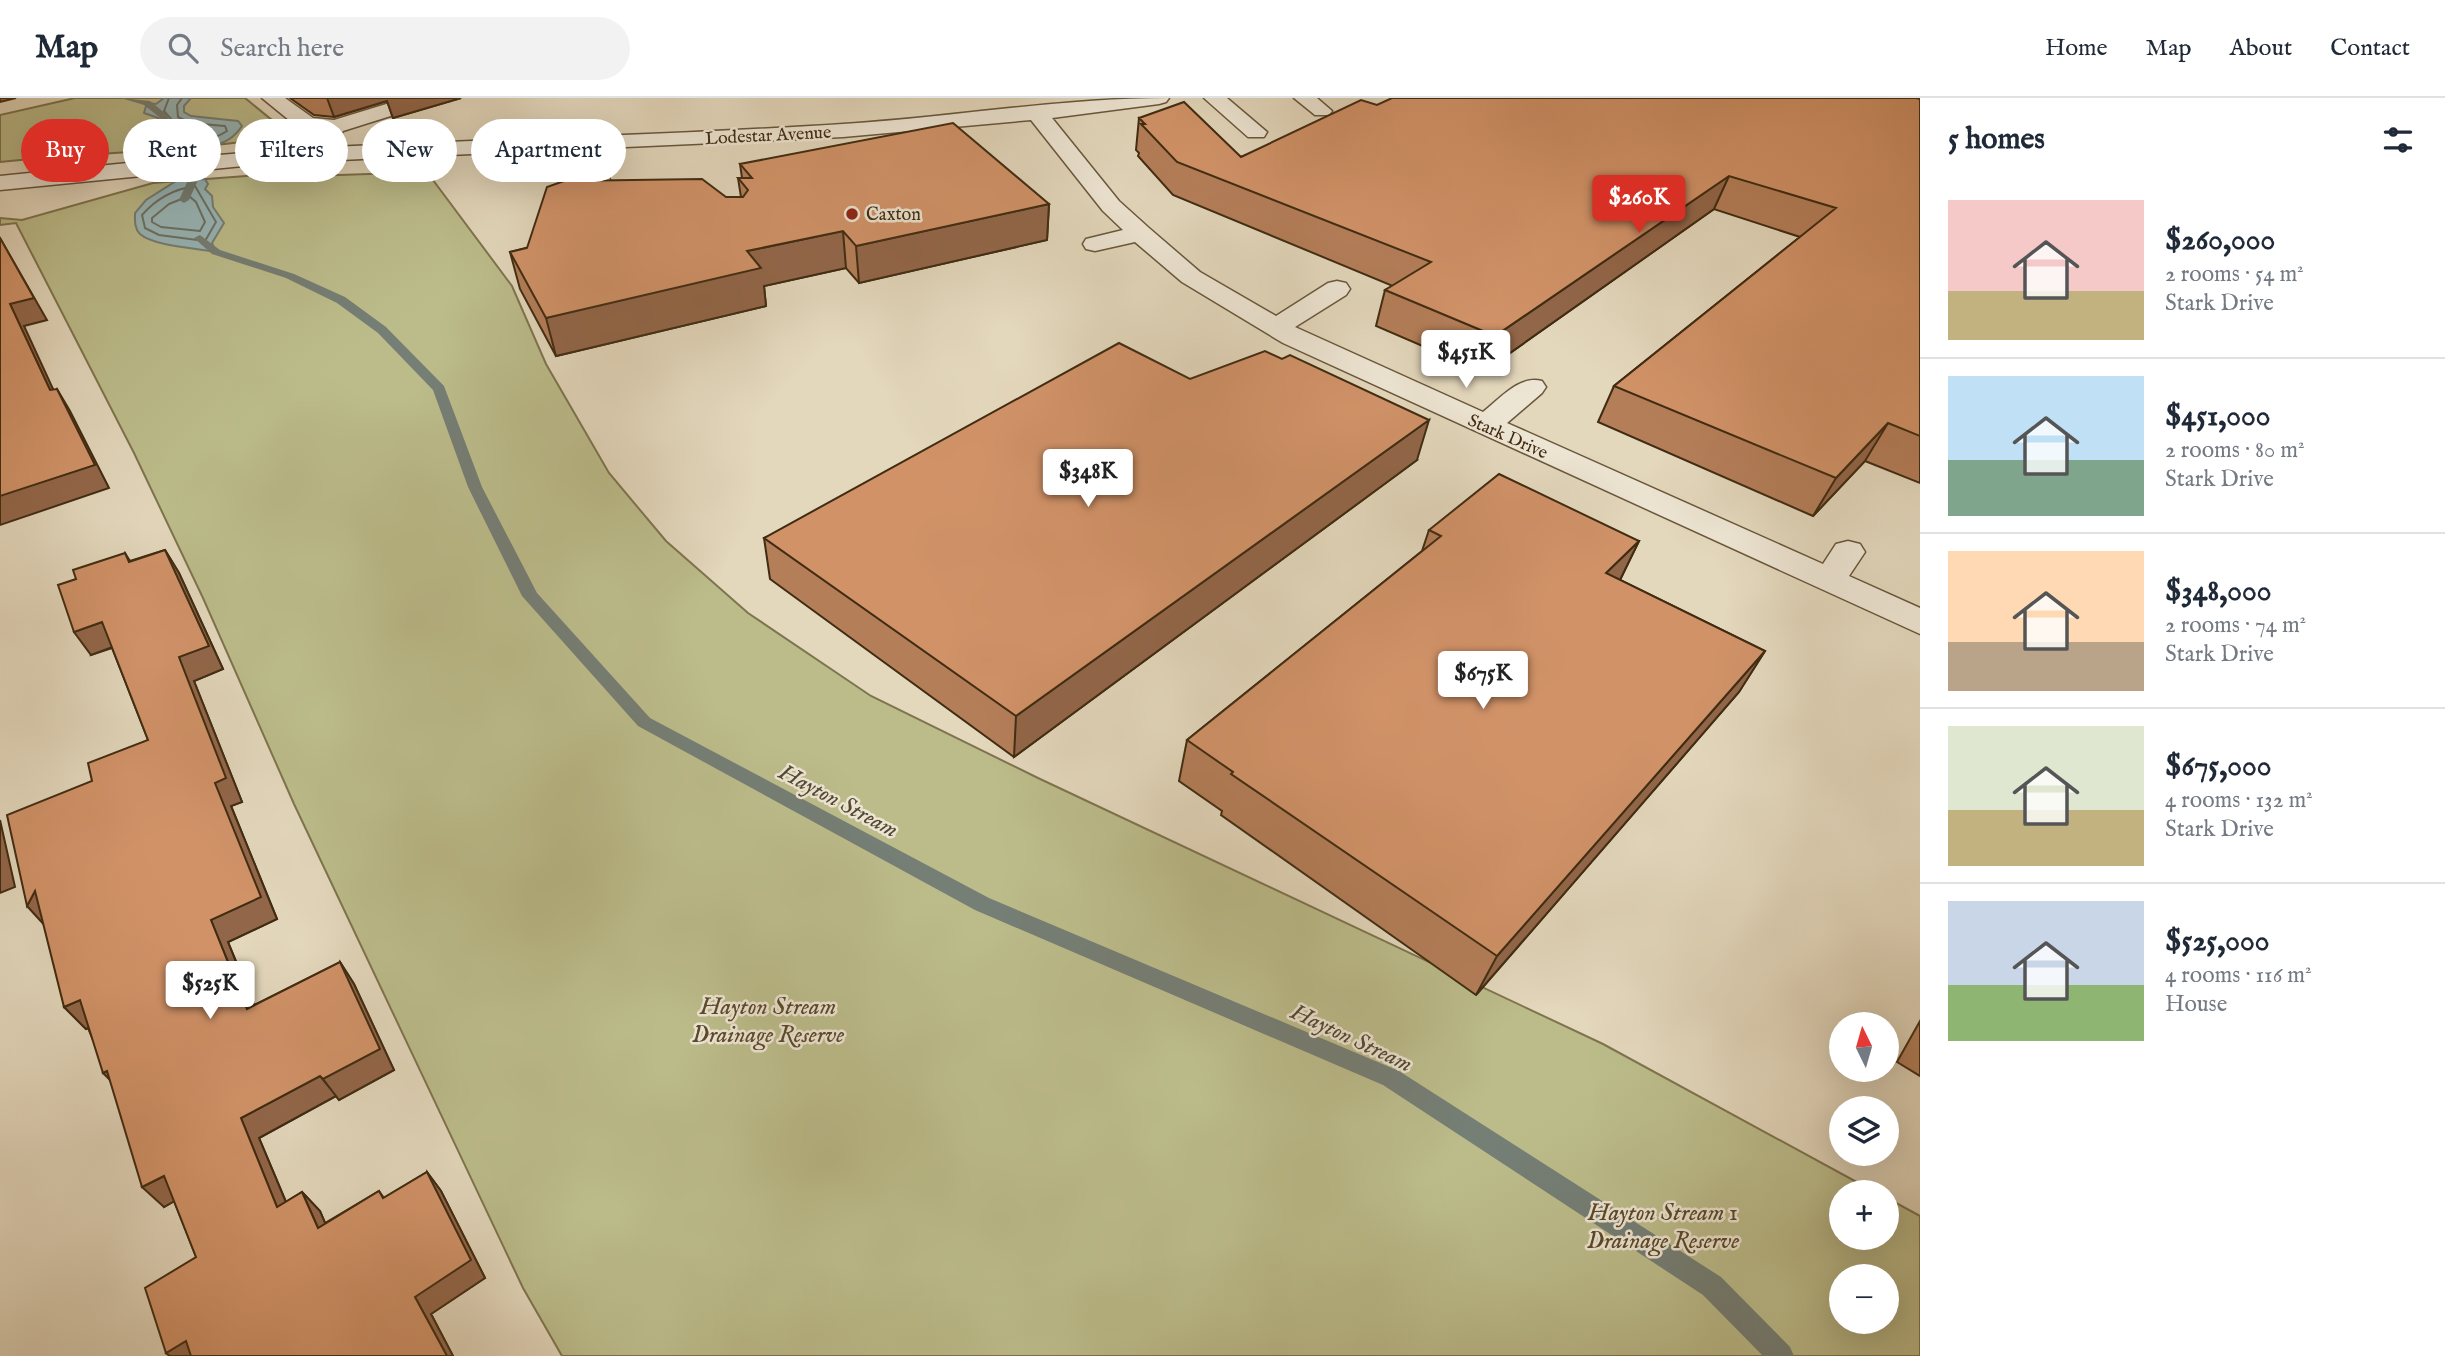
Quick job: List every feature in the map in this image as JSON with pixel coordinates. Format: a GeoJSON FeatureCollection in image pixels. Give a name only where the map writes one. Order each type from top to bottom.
{"type":"FeatureCollection","features":[{"type":"Feature","properties":{"kind":"street"},"geometry":{"type":"LineString","coordinates":[[272,98],[300,119]]}},
{"type":"Feature","properties":{"kind":"street"},"geometry":{"type":"LineString","coordinates":[[348,122],[428,98]]}},
{"type":"Feature","properties":{"kind":"street","name":"Lodestar Avenue"},"geometry":{"type":"LineString","coordinates":[[626,142],[797,134],[1038,115],[1159,98]]}},
{"type":"Feature","properties":{"kind":"street"},"geometry":{"type":"LineString","coordinates":[[1214,98],[1256,132]]}},
{"type":"Feature","properties":{"kind":"street"},"geometry":{"type":"LineString","coordinates":[[1304,98],[1322,111]]}},
{"type":"Feature","properties":{"kind":"street","name":"Stark Drive"},"geometry":{"type":"LineString","coordinates":[[1038,115],[1111,206],[1140,233],[1191,277],[1277,327],[1485,426],[1920,622]]}},
{"type":"Feature","properties":{"kind":"street"},"geometry":{"type":"LineString","coordinates":[[797,134],[806,156]]}},
{"type":"Feature","properties":{"kind":"street","name":"Lodestar Avenue"},"geometry":{"type":"LineString","coordinates":[[348,154],[471,149]]}},
{"type":"Feature","properties":{"kind":"street","name":"Lodestar Avenue"},"geometry":{"type":"LineString","coordinates":[[0,183],[235,160]]}},
{"type":"Feature","properties":{"kind":"street"},"geometry":{"type":"LineString","coordinates":[[599,182],[600,187],[666,191]]}},
{"type":"Feature","properties":{"kind":"street"},"geometry":{"type":"LineString","coordinates":[[1095,244],[1140,233]]}},
{"type":"Feature","properties":{"kind":"street"},"geometry":{"type":"LineString","coordinates":[[1277,327],[1337,289]]}},
{"type":"Feature","properties":{"kind":"street"},"geometry":{"type":"LineString","coordinates":[[1485,426],[1532,387]]}},
{"type":"Feature","properties":{"kind":"street"},"geometry":{"type":"LineString","coordinates":[[1829,580],[1848,552]]}},
{"type":"Feature","properties":{"kind":"green space"},"geometry":{"type":"Polygon","coordinates":[[[75,98],[245,98],[271,119],[235,119],[235,142],[221,144],[221,119],[123,119],[123,152],[109,153],[109,119],[21,119],[21,160],[0,162],[0,115],[75,98]]]}},
{"type":"Feature","properties":{"kind":"green space","name":"Hayton Stream Drainage Reserve"},"geometry":{"type":"Polygon","coordinates":[[[362,174],[362,182],[434,182],[512,286],[546,364],[609,473],[666,541],[748,613],[871,696],[1038,778],[1603,1044],[1853,1180],[1829,1180],[1829,1250],[1899,1250],[1899,1205],[1920,1216],[1920,1356],[562,1356],[523,1288],[294,804],[203,598],[134,453],[16,223],[0,225],[0,218],[22,220],[153,183],[221,182],[221,178],[235,177],[235,182],[348,182],[348,175],[362,174]]]}},
{"type":"Feature","properties":{"kind":"water"},"geometry":{"type":"Polygon","coordinates":[[[164,98],[191,98],[184,106],[184,112],[191,116],[219,119],[159,119],[144,113],[147,103],[156,104],[164,98]]]}},
{"type":"Feature","properties":{"kind":"water"},"geometry":{"type":"Polygon","coordinates":[[[221,119],[235,121],[235,135],[221,143],[221,119]]]}},
{"type":"Feature","properties":{"kind":"water"},"geometry":{"type":"Polygon","coordinates":[[[174,182],[207,182],[205,189],[212,196],[213,207],[224,223],[212,243],[216,252],[176,246],[140,234],[135,224],[135,213],[146,200],[174,182]]]}},
{"type":"Feature","properties":{"kind":"building"},"geometry":{"type":"Polygon","coordinates":[[[1392,98],[1920,99],[1920,436],[1888,423],[1836,478],[1614,386],[1836,208],[1729,176],[1495,336],[1385,290],[1431,262],[1177,162],[1141,124],[1145,124],[1139,118],[1184,102],[1241,157],[1361,100],[1377,105],[1392,98]]]}},
{"type":"Feature","properties":{"kind":"building"},"geometry":{"type":"Polygon","coordinates":[[[953,123],[1049,204],[856,246],[843,231],[747,251],[761,268],[546,318],[510,252],[527,248],[547,187],[561,182],[702,179],[726,197],[743,197],[748,190],[738,178],[752,178],[740,164],[953,123]]]}},
{"type":"Feature","properties":{"kind":"building"},"geometry":{"type":"Polygon","coordinates":[[[0,238],[34,298],[10,304],[50,390],[57,389],[95,465],[0,496],[0,238]]]}},
{"type":"Feature","properties":{"kind":"building"},"geometry":{"type":"Polygon","coordinates":[[[1119,343],[1190,379],[1265,351],[1282,359],[1290,355],[1429,420],[1016,716],[764,538],[1119,343]]]}},
{"type":"Feature","properties":{"kind":"building"},"geometry":{"type":"Polygon","coordinates":[[[1499,474],[1639,541],[1606,573],[1765,651],[1497,956],[1231,774],[1233,772],[1187,740],[1441,536],[1429,530],[1499,474]]]}},
{"type":"Feature","properties":{"kind":"building"},"geometry":{"type":"Polygon","coordinates":[[[165,550],[209,646],[179,657],[226,778],[215,783],[261,897],[211,920],[247,1009],[340,962],[380,1049],[323,1079],[320,1076],[241,1118],[277,1207],[302,1192],[318,1228],[379,1191],[383,1198],[427,1172],[471,1260],[415,1297],[447,1356],[191,1356],[186,1341],[166,1353],[145,1288],[196,1257],[164,1176],[142,1187],[107,1071],[103,1073],[80,1000],[64,1007],[35,891],[27,906],[7,815],[92,781],[88,763],[148,740],[102,622],[74,632],[58,585],[76,579],[73,570],[125,553],[129,562],[165,550]]]}},
{"type":"Feature","properties":{"kind":"waterway","name":"Hayton Stream"},"geometry":{"type":"LineString","coordinates":[[126,98],[147,103],[166,118]]}},
{"type":"Feature","properties":{"kind":"waterway","name":"Hayton Stream"},"geometry":{"type":"LineString","coordinates":[[184,200],[192,182]]}},
{"type":"Feature","properties":{"kind":"waterway","name":"Hayton Stream"},"geometry":{"type":"LineString","coordinates":[[200,238],[216,252],[290,276],[341,300],[382,330],[439,389],[475,487],[530,596],[644,722],[982,904],[1391,1078],[1712,1286],[1781,1356]]}},
{"type":"Feature","properties":{"kind":"place","name":"Caxton"},"geometry":{"type":"Point","coordinates":[852,214]}},
{"type":"Feature","properties":{"kind":"park label","name":"Hayton Stream 1 Drainage Reserve"},"geometry":{"type":"Point","coordinates":[1663,1226]}}]}
